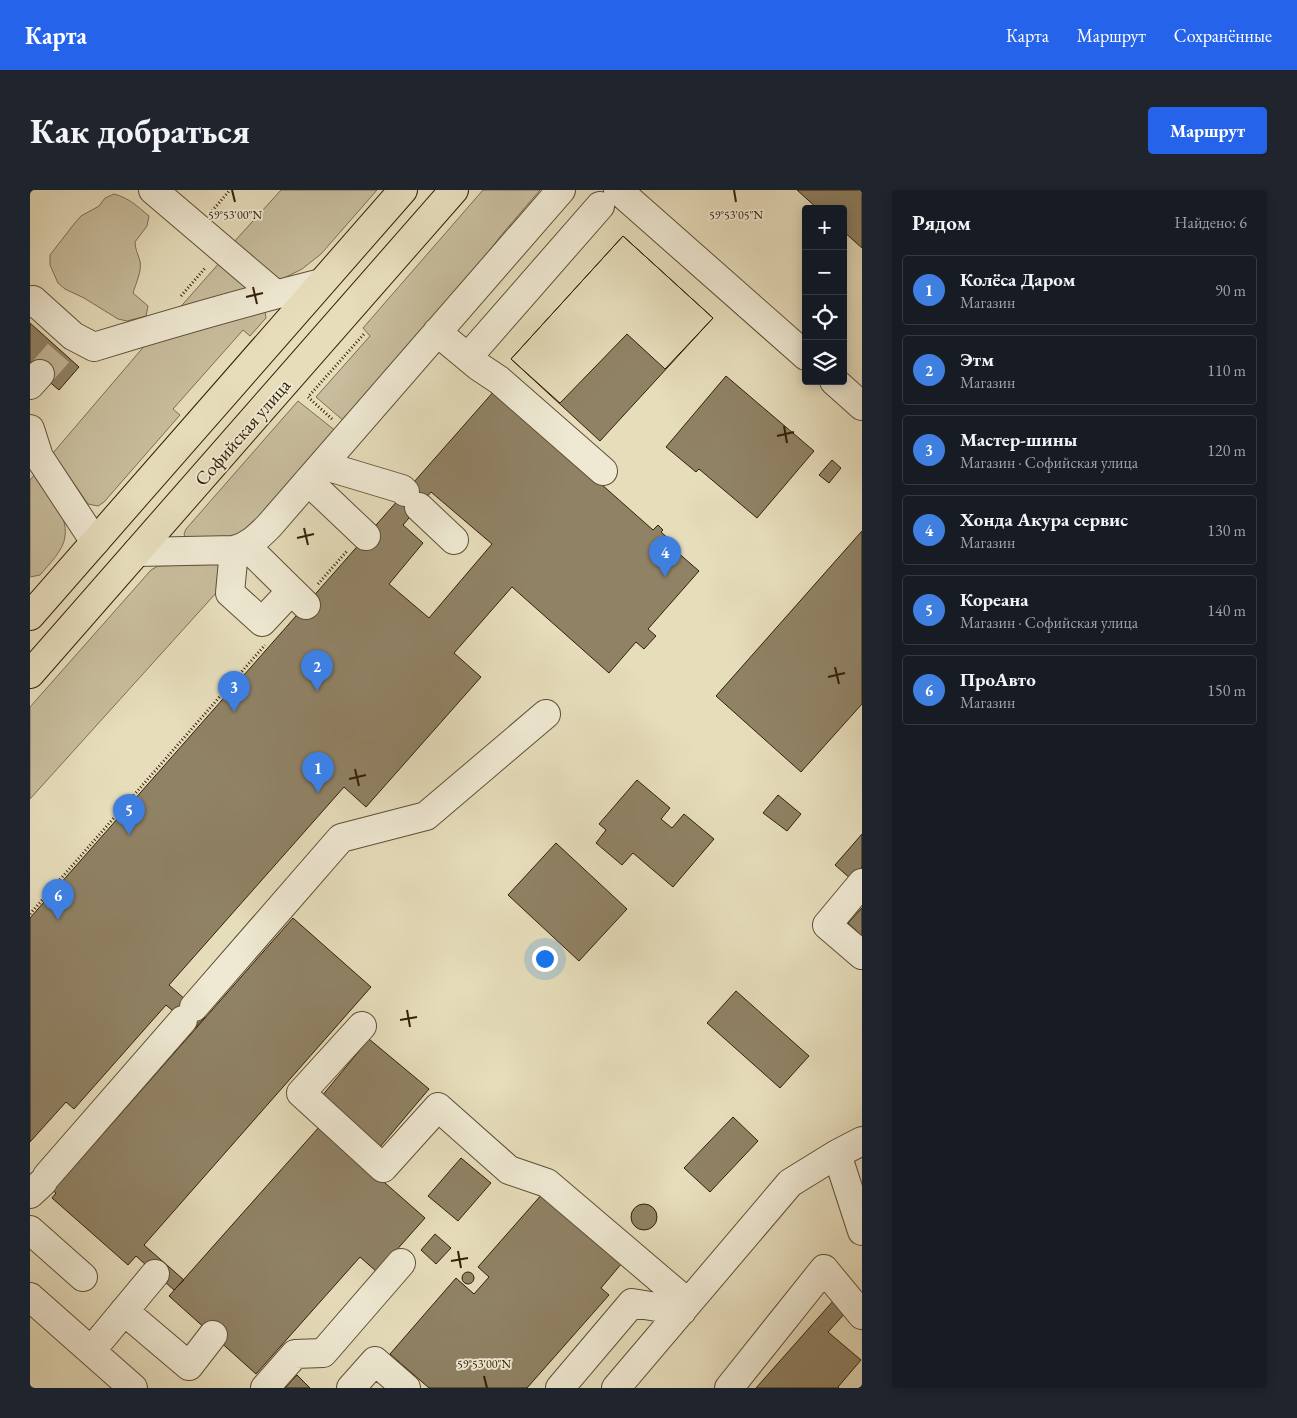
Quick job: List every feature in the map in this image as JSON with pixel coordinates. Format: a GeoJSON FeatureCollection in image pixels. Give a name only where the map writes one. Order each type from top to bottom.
{"type":"FeatureCollection","features":[{"type":"Feature","properties":{"kind":"main road","name":"Софийская улица"},"geometry":{"type":"LineString","coordinates":[[33,605],[95,542],[403,190]]}},
{"type":"Feature","properties":{"kind":"main road","name":"Софийская улица"},"geometry":{"type":"LineString","coordinates":[[30,674],[454,190]]}},
{"type":"Feature","properties":{"kind":"street"},"geometry":{"type":"LineString","coordinates":[[153,190],[275,294]]}},
{"type":"Feature","properties":{"kind":"street"},"geometry":{"type":"LineString","coordinates":[[137,552],[240,548],[269,526],[561,190]]}},
{"type":"Feature","properties":{"kind":"street"},"geometry":{"type":"LineString","coordinates":[[468,357],[609,198],[802,353]]}},
{"type":"Feature","properties":{"kind":"street"},"geometry":{"type":"LineString","coordinates":[[30,303],[32,300],[67,343],[94,347],[275,294],[321,283]]}},
{"type":"Feature","properties":{"kind":"street"},"geometry":{"type":"LineString","coordinates":[[438,332],[499,380],[603,471]]}},
{"type":"Feature","properties":{"kind":"street"},"geometry":{"type":"LineString","coordinates":[[838,385],[862,406]]}},
{"type":"Feature","properties":{"kind":"street"},"geometry":{"type":"LineString","coordinates":[[30,429],[39,457],[95,542]]}},
{"type":"Feature","properties":{"kind":"street"},"geometry":{"type":"LineString","coordinates":[[315,473],[402,489],[454,540]]}},
{"type":"Feature","properties":{"kind":"street"},"geometry":{"type":"LineString","coordinates":[[315,473],[364,535]]}},
{"type":"Feature","properties":{"kind":"street"},"geometry":{"type":"LineString","coordinates":[[240,548],[300,600],[262,622],[230,593],[240,548]]}},
{"type":"Feature","properties":{"kind":"street"},"geometry":{"type":"LineString","coordinates":[[40,1184],[341,838],[426,816],[546,714]]}},
{"type":"Feature","properties":{"kind":"street"},"geometry":{"type":"LineString","coordinates":[[862,883],[827,925],[862,955]]}},
{"type":"Feature","properties":{"kind":"street"},"geometry":{"type":"LineString","coordinates":[[362,1026],[301,1092],[383,1168],[438,1107],[509,1170],[547,1183],[685,1307]]}},
{"type":"Feature","properties":{"kind":"street"},"geometry":{"type":"LineString","coordinates":[[616,1388],[790,1183],[862,1141]]}},
{"type":"Feature","properties":{"kind":"street"},"geometry":{"type":"LineString","coordinates":[[837,1154],[862,1231]]}},
{"type":"Feature","properties":{"kind":"street"},"geometry":{"type":"LineString","coordinates":[[30,1230],[83,1277]]}},
{"type":"Feature","properties":{"kind":"street"},"geometry":{"type":"LineString","coordinates":[[265,1388],[295,1354],[323,1353],[401,1263]]}},
{"type":"Feature","properties":{"kind":"street"},"geometry":{"type":"LineString","coordinates":[[729,1388],[824,1269],[862,1315]]}},
{"type":"Feature","properties":{"kind":"street"},"geometry":{"type":"LineString","coordinates":[[91,1351],[155,1274]]}},
{"type":"Feature","properties":{"kind":"street"},"geometry":{"type":"LineString","coordinates":[[30,1297],[133,1388]]}},
{"type":"Feature","properties":{"kind":"street"},"geometry":{"type":"LineString","coordinates":[[560,1388],[632,1303],[685,1307]]}},
{"type":"Feature","properties":{"kind":"street"},"geometry":{"type":"LineString","coordinates":[[124,1311],[189,1366],[212,1336]]}},
{"type":"Feature","properties":{"kind":"street"},"geometry":{"type":"LineString","coordinates":[[351,1388],[375,1361],[406,1388]]}},
{"type":"Feature","properties":{"kind":"path"},"geometry":{"type":"LineString","coordinates":[[178,299],[222,248]]}},
{"type":"Feature","properties":{"kind":"path"},"geometry":{"type":"LineString","coordinates":[[349,434],[308,398],[364,334]]}},
{"type":"Feature","properties":{"kind":"path"},"geometry":{"type":"LineString","coordinates":[[300,600],[364,535]]}},
{"type":"Feature","properties":{"kind":"path"},"geometry":{"type":"LineString","coordinates":[[30,914],[270,640]]}},
{"type":"Feature","properties":{"kind":"shaded area"},"geometry":{"type":"Polygon","coordinates":[[[281,190],[377,190],[321,254],[302,269],[278,281],[233,243],[281,190]]]}},
{"type":"Feature","properties":{"kind":"shaded area"},"geometry":{"type":"Polygon","coordinates":[[[483,190],[540,190],[464,283],[345,422],[316,397],[370,336],[363,328],[483,190]]]}},
{"type":"Feature","properties":{"kind":"shaded area"},"geometry":{"type":"Polygon","coordinates":[[[114,194],[129,200],[149,216],[147,226],[135,242],[140,269],[133,293],[148,306],[146,316],[127,321],[118,319],[84,298],[65,289],[58,283],[50,265],[50,255],[81,216],[99,206],[105,198],[114,194]]]}},
{"type":"Feature","properties":{"kind":"shaded area"},"geometry":{"type":"Polygon","coordinates":[[[221,261],[251,290],[176,312],[221,261]]]}},
{"type":"Feature","properties":{"kind":"shaded area"},"geometry":{"type":"Polygon","coordinates":[[[265,311],[266,318],[250,336],[243,330],[173,409],[180,415],[104,502],[98,506],[88,504],[53,453],[146,344],[265,311]]]}},
{"type":"Feature","properties":{"kind":"shaded area"},"geometry":{"type":"Polygon","coordinates":[[[298,401],[337,432],[244,536],[186,540],[184,534],[186,529],[298,401]]]}},
{"type":"Feature","properties":{"kind":"shaded area"},"geometry":{"type":"Polygon","coordinates":[[[36,473],[60,511],[65,527],[65,536],[59,552],[52,562],[40,575],[30,577],[30,480],[36,473]]]}},
{"type":"Feature","properties":{"kind":"shaded area"},"geometry":{"type":"Polygon","coordinates":[[[223,564],[226,582],[30,799],[30,707],[151,570],[158,566],[223,564]]]}},
{"type":"Feature","properties":{"kind":"building"},"geometry":{"type":"Polygon","coordinates":[[[797,190],[862,190],[862,248],[847,235],[847,205],[814,205],[797,190]]]}},
{"type":"Feature","properties":{"kind":"building"},"geometry":{"type":"Polygon","coordinates":[[[623,236],[713,318],[665,369],[627,334],[560,403],[511,359],[623,236]]]}},
{"type":"Feature","properties":{"kind":"building"},"geometry":{"type":"Polygon","coordinates":[[[623,236],[713,318],[600,441],[511,359],[623,236]]]}},
{"type":"Feature","properties":{"kind":"building"},"geometry":{"type":"Polygon","coordinates":[[[30,323],[79,367],[59,390],[33,368],[30,371],[30,323]]]}},
{"type":"Feature","properties":{"kind":"building"},"geometry":{"type":"Polygon","coordinates":[[[726,376],[814,451],[757,518],[699,469],[696,472],[666,447],[726,376]]]}},
{"type":"Feature","properties":{"kind":"building"},"geometry":{"type":"Polygon","coordinates":[[[495,390],[653,530],[658,525],[663,530],[661,532],[672,542],[669,545],[699,571],[648,629],[656,636],[644,649],[636,642],[609,673],[512,587],[454,653],[481,677],[366,807],[344,787],[169,985],[205,1017],[194,1029],[166,1005],[74,1109],[66,1102],[30,1142],[30,918],[495,390]],[[431,492],[403,525],[423,543],[389,584],[429,618],[492,544],[431,492]]]}},
{"type":"Feature","properties":{"kind":"building"},"geometry":{"type":"Polygon","coordinates":[[[832,460],[841,468],[829,483],[819,475],[832,460]]]}},
{"type":"Feature","properties":{"kind":"building"},"geometry":{"type":"Polygon","coordinates":[[[862,531],[862,704],[801,772],[716,696],[862,531]]]}},
{"type":"Feature","properties":{"kind":"building"},"geometry":{"type":"Polygon","coordinates":[[[637,780],[670,808],[661,819],[672,828],[684,814],[714,839],[673,887],[633,853],[622,865],[596,843],[606,830],[599,824],[637,780]]]}},
{"type":"Feature","properties":{"kind":"building"},"geometry":{"type":"Polygon","coordinates":[[[778,795],[801,814],[787,831],[763,813],[778,795]]]}},
{"type":"Feature","properties":{"kind":"building"},"geometry":{"type":"Polygon","coordinates":[[[862,834],[862,867],[851,879],[835,865],[862,834]]]}},
{"type":"Feature","properties":{"kind":"building"},"geometry":{"type":"Polygon","coordinates":[[[556,843],[627,909],[579,961],[508,895],[556,843]]]}},
{"type":"Feature","properties":{"kind":"building"},"geometry":{"type":"Polygon","coordinates":[[[862,908],[862,936],[848,923],[862,908]]]}},
{"type":"Feature","properties":{"kind":"building"},"geometry":{"type":"Polygon","coordinates":[[[293,918],[371,987],[144,1245],[184,1280],[174,1290],[136,1256],[128,1265],[52,1198],[56,1193],[37,1177],[42,1171],[58,1185],[293,918]]]}},
{"type":"Feature","properties":{"kind":"building"},"geometry":{"type":"Polygon","coordinates":[[[736,991],[809,1056],[780,1088],[707,1023],[736,991]]]}},
{"type":"Feature","properties":{"kind":"building"},"geometry":{"type":"Polygon","coordinates":[[[369,1039],[429,1089],[380,1147],[321,1097],[369,1039]]]}},
{"type":"Feature","properties":{"kind":"building"},"geometry":{"type":"Polygon","coordinates":[[[733,1117],[758,1141],[710,1192],[684,1168],[733,1117]]]}},
{"type":"Feature","properties":{"kind":"building"},"geometry":{"type":"Polygon","coordinates":[[[320,1126],[425,1218],[377,1272],[360,1257],[256,1374],[169,1296],[320,1126]]]}},
{"type":"Feature","properties":{"kind":"building"},"geometry":{"type":"Polygon","coordinates":[[[461,1158],[491,1183],[458,1221],[428,1196],[461,1158]]]}},
{"type":"Feature","properties":{"kind":"building"},"geometry":{"type":"Polygon","coordinates":[[[543,1193],[622,1263],[601,1288],[609,1295],[527,1388],[429,1388],[390,1354],[456,1278],[474,1294],[489,1277],[478,1267],[543,1193]]]}},
{"type":"Feature","properties":{"kind":"building"},"geometry":{"type":"Polygon","coordinates":[[[644,1204],[653,1208],[657,1217],[653,1226],[644,1230],[635,1226],[631,1217],[635,1208],[644,1204]]]}},
{"type":"Feature","properties":{"kind":"building"},"geometry":{"type":"Polygon","coordinates":[[[435,1234],[451,1248],[436,1264],[421,1250],[435,1234]]]}},
{"type":"Feature","properties":{"kind":"building"},"geometry":{"type":"Polygon","coordinates":[[[466,1272],[470,1272],[474,1278],[470,1284],[466,1284],[462,1280],[462,1276],[466,1272]]]}},
{"type":"Feature","properties":{"kind":"building"},"geometry":{"type":"Polygon","coordinates":[[[834,1300],[847,1311],[828,1332],[861,1360],[839,1388],[756,1388],[834,1300]]]}},
{"type":"Feature","properties":{"kind":"building"},"geometry":{"type":"Polygon","coordinates":[[[297,1375],[310,1388],[285,1388],[297,1375]]]}},
{"type":"Feature","properties":{"kind":"tunnel"},"geometry":{"type":"LineString","coordinates":[[40,374],[61,350]]}},
{"type":"Feature","properties":{"kind":"place","name":"Хонда Акура сервис"},"geometry":{"type":"Point","coordinates":[665,577]}},
{"type":"Feature","properties":{"kind":"place","name":"Этм"},"geometry":{"type":"Point","coordinates":[317,691]}},
{"type":"Feature","properties":{"kind":"place","name":"Мастер-шины"},"geometry":{"type":"Point","coordinates":[234,712]}},
{"type":"Feature","properties":{"kind":"place","name":"Колёса Даром"},"geometry":{"type":"Point","coordinates":[318,793]}},
{"type":"Feature","properties":{"kind":"place","name":"Кореана"},"geometry":{"type":"Point","coordinates":[129,835]}},
{"type":"Feature","properties":{"kind":"place","name":"ПроАвто"},"geometry":{"type":"Point","coordinates":[58,920]}}]}
